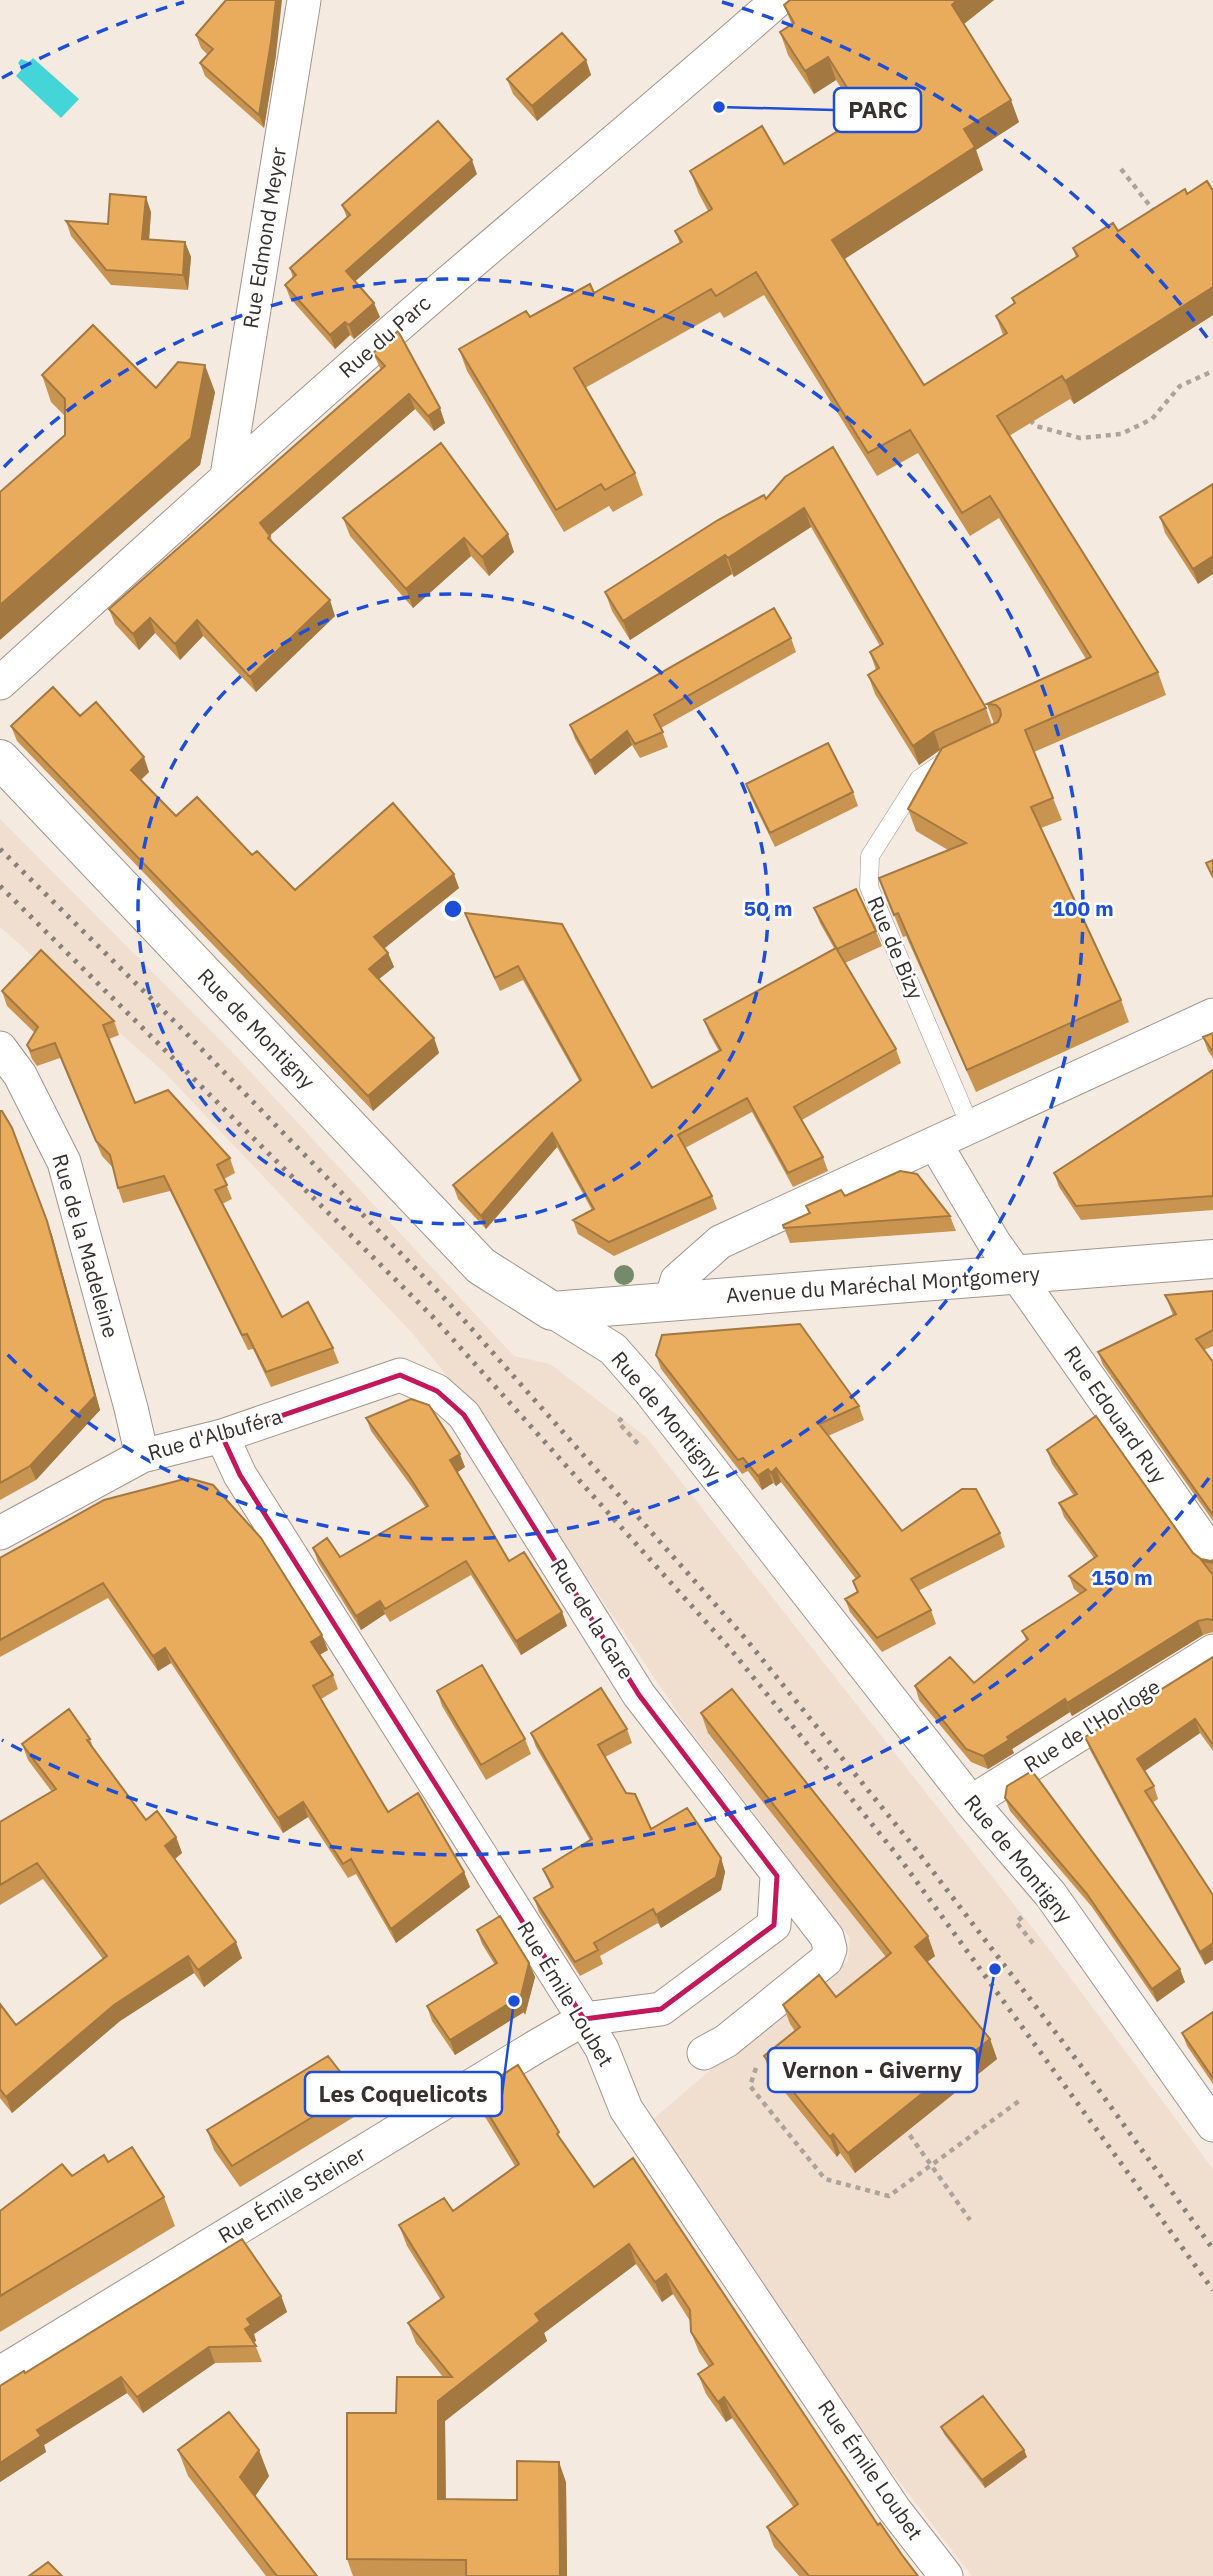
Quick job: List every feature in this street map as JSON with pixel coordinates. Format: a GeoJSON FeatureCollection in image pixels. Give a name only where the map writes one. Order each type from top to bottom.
{"type":"FeatureCollection","features":[{"type":"Feature","properties":{"kind":"main road","name":"Rue de Montigny"},"geometry":{"type":"LineString","coordinates":[[0,760],[481,1266],[552,1311]]}},
{"type":"Feature","properties":{"kind":"main road","name":"Avenue du Maréchal Montgomery"},"geometry":{"type":"LineString","coordinates":[[552,1311],[1213,1259]]}},
{"type":"Feature","properties":{"kind":"street","name":"Rue Edmond Meyer"},"geometry":{"type":"LineString","coordinates":[[227,477],[304,0]]}},
{"type":"Feature","properties":{"kind":"street","name":"Rue du Parc"},"geometry":{"type":"LineString","coordinates":[[0,683],[413,313],[778,0]]}},
{"type":"Feature","properties":{"kind":"street"},"geometry":{"type":"LineString","coordinates":[[671,1301],[677,1280],[720,1242],[936,1145],[1213,1015]]}},
{"type":"Feature","properties":{"kind":"street","name":"Rue de la Madeleine"},"geometry":{"type":"LineString","coordinates":[[0,1048],[20,1075],[64,1162],[142,1456]]}},
{"type":"Feature","properties":{"kind":"street","name":"Rue Edouard Ruy"},"geometry":{"type":"LineString","coordinates":[[936,1145],[993,1241],[1213,1555]]}},
{"type":"Feature","properties":{"kind":"street","name":"Rue de Montigny"},"geometry":{"type":"LineString","coordinates":[[552,1311],[613,1349],[649,1390],[971,1802],[1051,1895],[1213,2125]]}},
{"type":"Feature","properties":{"kind":"street","name":"Rue d'Albuféra"},"geometry":{"type":"LineString","coordinates":[[0,1533],[142,1456],[222,1436],[400,1375]]}},
{"type":"Feature","properties":{"kind":"street","name":"Rue de la Gare"},"geometry":{"type":"LineString","coordinates":[[400,1375],[437,1391],[464,1415],[639,1695],[827,1937],[830,1949],[826,1960],[726,2041],[704,2053]]}},
{"type":"Feature","properties":{"kind":"street","name":"Rue Émile Loubet"},"geometry":{"type":"LineString","coordinates":[[222,1436],[240,1475],[584,2019],[602,2049],[626,2109],[894,2510],[946,2576]]}},
{"type":"Feature","properties":{"kind":"street","name":"Rue de l'Horloge"},"geometry":{"type":"LineString","coordinates":[[971,1802],[1213,1651]]}},
{"type":"Feature","properties":{"kind":"street"},"geometry":{"type":"LineString","coordinates":[[584,2019],[661,2009],[774,1925],[778,1876]]}},
{"type":"Feature","properties":{"kind":"street","name":"Rue Émile Steiner"},"geometry":{"type":"LineString","coordinates":[[0,2373],[584,2019]]}},
{"type":"Feature","properties":{"kind":"lane","name":"Rue de Bizy"},"geometry":{"type":"LineString","coordinates":[[966,751],[945,760],[919,779],[870,856],[869,887],[971,1128]]}},
{"type":"Feature","properties":{"kind":"path"},"geometry":{"type":"LineString","coordinates":[[1121,169],[1160,219]]}},
{"type":"Feature","properties":{"kind":"path"},"geometry":{"type":"LineString","coordinates":[[1027,418],[1036,426],[1080,438],[1121,434],[1152,419],[1180,386],[1213,371]]}},
{"type":"Feature","properties":{"kind":"path"},"geometry":{"type":"LineString","coordinates":[[1023,1917],[1016,1922],[1044,1956]]}},
{"type":"Feature","properties":{"kind":"path"},"geometry":{"type":"LineString","coordinates":[[765,2061],[754,2069],[750,2086],[825,2179],[889,2196],[1019,2101]]}},
{"type":"Feature","properties":{"kind":"path"},"geometry":{"type":"LineString","coordinates":[[897,2118],[970,2220]]}},
{"type":"Feature","properties":{"kind":"highlighted area"},"geometry":{"type":"Polygon","coordinates":[[[400,1375],[437,1391],[464,1415],[639,1695],[777,1876],[774,1925],[661,2009],[584,2019],[240,1475],[222,1436],[400,1375]]]}},
{"type":"Feature","properties":{"kind":"shaded area"},"geometry":{"type":"Polygon","coordinates":[[[0,819],[231,1051],[514,1356],[550,1364],[646,1437],[1049,1949],[1213,2169],[1213,2576],[972,2576],[819,2378],[651,2121],[722,2060],[848,1961],[850,1938],[684,1722],[540,1507],[501,1442],[413,1334],[164,1072],[0,927],[0,819]]]}},
{"type":"Feature","properties":{"kind":"water"},"geometry":{"type":"Polygon","coordinates":[[[33,58],[79,99],[61,118],[16,76],[22,69],[18,63],[21,59],[29,62],[33,58]]]}},
{"type":"Feature","properties":{"kind":"building"},"geometry":{"type":"Polygon","coordinates":[[[226,0],[276,0],[259,115],[200,63],[213,49],[196,35],[226,0]]]}},
{"type":"Feature","properties":{"kind":"building"},"geometry":{"type":"Polygon","coordinates":[[[790,0],[957,0],[952,5],[1011,100],[964,129],[975,147],[832,240],[924,385],[1007,333],[996,316],[1015,303],[1012,298],[1078,256],[1073,248],[1113,223],[1118,231],[1185,189],[1187,194],[1207,181],[1213,191],[1213,287],[1065,381],[1062,376],[997,416],[1158,672],[1025,730],[1053,798],[1031,807],[1121,1000],[967,1070],[898,913],[894,915],[879,878],[966,843],[908,809],[942,748],[998,722],[1000,709],[996,705],[987,704],[1091,657],[990,496],[962,513],[910,430],[868,453],[756,272],[716,296],[711,289],[574,368],[635,473],[605,490],[601,484],[556,510],[459,349],[526,311],[530,317],[590,284],[594,293],[682,242],[675,231],[712,209],[690,171],[762,126],[784,164],[864,115],[828,57],[805,71],[780,32],[794,23],[784,5],[790,0]]]}},
{"type":"Feature","properties":{"kind":"building"},"geometry":{"type":"Polygon","coordinates":[[[562,33],[586,60],[532,106],[507,79],[562,33]]]}},
{"type":"Feature","properties":{"kind":"building"},"geometry":{"type":"Polygon","coordinates":[[[438,121],[472,160],[346,271],[374,303],[349,325],[345,322],[330,335],[285,285],[296,275],[290,268],[350,215],[342,205],[438,121]]]}},
{"type":"Feature","properties":{"kind":"building"},"geometry":{"type":"Polygon","coordinates":[[[110,194],[146,197],[142,239],[185,242],[183,275],[106,270],[66,221],[108,224],[110,194]]]}},
{"type":"Feature","properties":{"kind":"building"},"geometry":{"type":"Polygon","coordinates":[[[93,325],[156,388],[178,362],[205,365],[191,438],[0,605],[0,492],[65,435],[65,399],[42,375],[93,325]]]}},
{"type":"Feature","properties":{"kind":"building"},"geometry":{"type":"Polygon","coordinates":[[[398,331],[440,408],[428,416],[409,394],[260,523],[270,536],[268,538],[330,600],[250,677],[197,620],[175,644],[150,618],[133,634],[109,609],[385,366],[373,353],[398,331]]]}},
{"type":"Feature","properties":{"kind":"building"},"geometry":{"type":"Polygon","coordinates":[[[441,443],[508,534],[482,557],[464,538],[406,589],[343,518],[441,443]]]}},
{"type":"Feature","properties":{"kind":"building"},"geometry":{"type":"Polygon","coordinates":[[[833,447],[986,708],[934,731],[913,746],[868,675],[879,668],[870,652],[883,644],[804,508],[728,558],[725,555],[623,621],[605,592],[718,520],[764,495],[766,499],[785,477],[833,447]]]}},
{"type":"Feature","properties":{"kind":"building"},"geometry":{"type":"Polygon","coordinates":[[[1213,484],[1213,556],[1193,569],[1160,517],[1213,484]]]}},
{"type":"Feature","properties":{"kind":"building"},"geometry":{"type":"Polygon","coordinates":[[[774,608],[791,638],[654,715],[663,732],[635,744],[627,731],[590,761],[570,725],[774,608]]]}},
{"type":"Feature","properties":{"kind":"building"},"geometry":{"type":"Polygon","coordinates":[[[53,687],[80,716],[96,702],[144,757],[131,770],[176,816],[197,797],[252,855],[257,851],[295,890],[393,803],[454,874],[374,937],[388,953],[369,969],[434,1038],[368,1096],[11,726],[53,687]]]}},
{"type":"Feature","properties":{"kind":"building"},"geometry":{"type":"Polygon","coordinates":[[[828,743],[853,792],[770,833],[746,784],[828,743]]]}},
{"type":"Feature","properties":{"kind":"building"},"geometry":{"type":"Polygon","coordinates":[[[1213,860],[1213,877],[1206,863],[1213,860]]]}},
{"type":"Feature","properties":{"kind":"building"},"geometry":{"type":"Polygon","coordinates":[[[856,889],[876,931],[837,949],[814,908],[856,889]]]}},
{"type":"Feature","properties":{"kind":"building"},"geometry":{"type":"Polygon","coordinates":[[[465,913],[562,924],[652,1088],[721,1050],[704,1020],[836,948],[896,1049],[794,1107],[823,1157],[788,1173],[747,1098],[678,1135],[712,1196],[609,1242],[573,1220],[594,1209],[552,1133],[481,1216],[453,1185],[581,1080],[518,966],[495,978],[465,913]]]}},
{"type":"Feature","properties":{"kind":"building"},"geometry":{"type":"Polygon","coordinates":[[[41,950],[114,1021],[103,1025],[135,1103],[168,1090],[230,1158],[217,1165],[227,1185],[215,1190],[282,1317],[308,1302],[333,1348],[266,1372],[247,1334],[242,1335],[164,1176],[118,1188],[110,1155],[96,1141],[55,1043],[31,1051],[27,1045],[38,1027],[2,991],[41,950]]]}},
{"type":"Feature","properties":{"kind":"building"},"geometry":{"type":"Polygon","coordinates":[[[1213,1033],[1213,1052],[1203,1037],[1213,1033]]]}},
{"type":"Feature","properties":{"kind":"building"},"geometry":{"type":"Polygon","coordinates":[[[1213,1070],[1213,1196],[1076,1206],[1054,1173],[1213,1070]]]}},
{"type":"Feature","properties":{"kind":"building"},"geometry":{"type":"Polygon","coordinates":[[[0,1111],[12,1128],[47,1221],[95,1396],[30,1466],[0,1483],[0,1111]]]}},
{"type":"Feature","properties":{"kind":"building"},"geometry":{"type":"Polygon","coordinates":[[[900,1171],[917,1174],[950,1216],[784,1228],[783,1225],[810,1213],[806,1206],[841,1190],[845,1196],[900,1171]]]}},
{"type":"Feature","properties":{"kind":"building"},"geometry":{"type":"Polygon","coordinates":[[[1213,1291],[1213,1330],[1196,1339],[1213,1362],[1213,1515],[1098,1352],[1176,1314],[1165,1295],[1213,1291]]]}},
{"type":"Feature","properties":{"kind":"building"},"geometry":{"type":"Polygon","coordinates":[[[800,1324],[859,1406],[819,1424],[902,1531],[962,1489],[976,1489],[1000,1533],[911,1579],[931,1610],[877,1638],[845,1599],[858,1592],[853,1581],[860,1576],[776,1468],[771,1473],[768,1469],[758,1476],[743,1458],[738,1460],[656,1355],[662,1335],[800,1324]]]}},
{"type":"Feature","properties":{"kind":"building"},"geometry":{"type":"Polygon","coordinates":[[[411,1399],[429,1405],[460,1454],[450,1460],[509,1561],[524,1552],[562,1612],[516,1641],[466,1561],[385,1609],[380,1601],[356,1616],[313,1548],[327,1538],[340,1557],[428,1506],[366,1418],[411,1399]]]}},
{"type":"Feature","properties":{"kind":"building"},"geometry":{"type":"Polygon","coordinates":[[[1096,1416],[1193,1553],[1201,1559],[1213,1560],[1213,1563],[1202,1561],[1213,1575],[1213,1620],[1198,1621],[1067,1703],[1065,1699],[983,1756],[966,1749],[915,1686],[950,1657],[974,1683],[1028,1639],[1022,1631],[1086,1590],[1069,1576],[1097,1556],[1059,1503],[1077,1494],[1047,1450],[1096,1416]]]}},
{"type":"Feature","properties":{"kind":"building"},"geometry":{"type":"Polygon","coordinates":[[[188,1478],[213,1485],[261,1538],[322,1635],[311,1642],[333,1675],[313,1686],[388,1812],[418,1793],[464,1872],[391,1929],[351,1859],[343,1864],[303,1802],[278,1818],[165,1648],[153,1656],[103,1583],[0,1640],[0,1558],[104,1500],[188,1478]]]}},
{"type":"Feature","properties":{"kind":"building"},"geometry":{"type":"Polygon","coordinates":[[[1213,1657],[1213,1745],[1195,1719],[1137,1759],[1154,1786],[1145,1791],[1213,1895],[1213,1943],[1200,1952],[1085,1737],[1213,1657]]]}},
{"type":"Feature","properties":{"kind":"building"},"geometry":{"type":"Polygon","coordinates":[[[482,1665],[525,1739],[481,1765],[437,1691],[482,1665]]]}},
{"type":"Feature","properties":{"kind":"building"},"geometry":{"type":"Polygon","coordinates":[[[601,1688],[627,1729],[598,1745],[626,1793],[635,1794],[651,1829],[687,1808],[721,1858],[716,1877],[656,1915],[653,1909],[594,1943],[598,1950],[575,1962],[534,1898],[553,1887],[543,1869],[592,1839],[531,1733],[601,1688]]]}},
{"type":"Feature","properties":{"kind":"building"},"geometry":{"type":"Polygon","coordinates":[[[732,1689],[928,1936],[915,1947],[990,2039],[848,2153],[833,2134],[830,2137],[764,2056],[800,2027],[783,2005],[819,1975],[836,1997],[891,1953],[701,1713],[732,1689]]]}},
{"type":"Feature","properties":{"kind":"building"},"geometry":{"type":"Polygon","coordinates":[[[69,1709],[90,1739],[87,1740],[146,1820],[157,1811],[176,1837],[165,1846],[236,1942],[198,1970],[188,1956],[114,2005],[6,2097],[0,2089],[0,2004],[16,2025],[107,1956],[37,1863],[0,1885],[0,1822],[56,1789],[22,1744],[69,1709]]]}},
{"type":"Feature","properties":{"kind":"building"},"geometry":{"type":"Polygon","coordinates":[[[1032,1771],[1180,1969],[1152,1989],[1087,1894],[1005,1798],[1007,1786],[1032,1771]]]}},
{"type":"Feature","properties":{"kind":"building"},"geometry":{"type":"Polygon","coordinates":[[[500,1916],[529,1963],[520,2000],[518,1998],[450,2040],[427,2006],[497,1963],[477,1930],[500,1916]]]}},
{"type":"Feature","properties":{"kind":"building"},"geometry":{"type":"Polygon","coordinates":[[[1213,2012],[1213,2078],[1182,2033],[1213,2012]]]}},
{"type":"Feature","properties":{"kind":"building"},"geometry":{"type":"Polygon","coordinates":[[[328,2056],[355,2091],[232,2166],[207,2130],[328,2056]]]}},
{"type":"Feature","properties":{"kind":"building"},"geometry":{"type":"Polygon","coordinates":[[[518,2065],[559,2132],[557,2134],[594,2187],[633,2158],[878,2525],[880,2523],[918,2576],[809,2576],[767,2527],[798,2504],[724,2397],[718,2402],[698,2374],[713,2364],[691,2332],[690,2310],[666,2274],[655,2282],[629,2244],[535,2314],[540,2321],[438,2401],[438,2499],[517,2500],[517,2461],[559,2462],[560,2576],[466,2576],[466,2560],[347,2559],[347,2413],[396,2413],[397,2377],[452,2377],[408,2323],[444,2297],[399,2225],[444,2198],[453,2211],[519,2164],[475,2092],[518,2065]]]}},
{"type":"Feature","properties":{"kind":"building"},"geometry":{"type":"Polygon","coordinates":[[[132,2147],[164,2197],[0,2296],[0,2211],[62,2164],[72,2176],[104,2155],[108,2162],[132,2147]]]}},
{"type":"Feature","properties":{"kind":"building"},"geometry":{"type":"Polygon","coordinates":[[[242,2239],[281,2296],[247,2319],[251,2325],[245,2329],[256,2346],[209,2347],[137,2397],[121,2377],[37,2430],[41,2436],[0,2463],[0,2386],[242,2239]]]}},
{"type":"Feature","properties":{"kind":"building"},"geometry":{"type":"Polygon","coordinates":[[[983,2396],[1024,2450],[982,2480],[941,2427],[983,2396]]]}},
{"type":"Feature","properties":{"kind":"building"},"geometry":{"type":"Polygon","coordinates":[[[229,2412],[259,2450],[240,2477],[317,2576],[277,2576],[178,2450],[229,2412]]]}},
{"type":"Feature","properties":{"kind":"building"},"geometry":{"type":"Polygon","coordinates":[[[48,2562],[62,2576],[29,2576],[48,2562]]]}},
{"type":"Feature","properties":{"kind":"railway"},"geometry":{"type":"LineString","coordinates":[[0,849],[184,1031],[448,1302],[745,1638],[918,1852],[1088,2075],[1213,2249]]}},
{"type":"Feature","properties":{"kind":"railway"},"geometry":{"type":"LineString","coordinates":[[0,886],[432,1316],[732,1651],[901,1860],[1213,2290]]}},
{"type":"Feature","properties":{"kind":"place","name":"PARC"},"geometry":{"type":"Point","coordinates":[719,107]}},
{"type":"Feature","properties":{"kind":"place","name":"Vernon - Giverny"},"geometry":{"type":"Point","coordinates":[995,1969]}},
{"type":"Feature","properties":{"kind":"place","name":"Les Coquelicots"},"geometry":{"type":"Point","coordinates":[514,2001]}}]}
